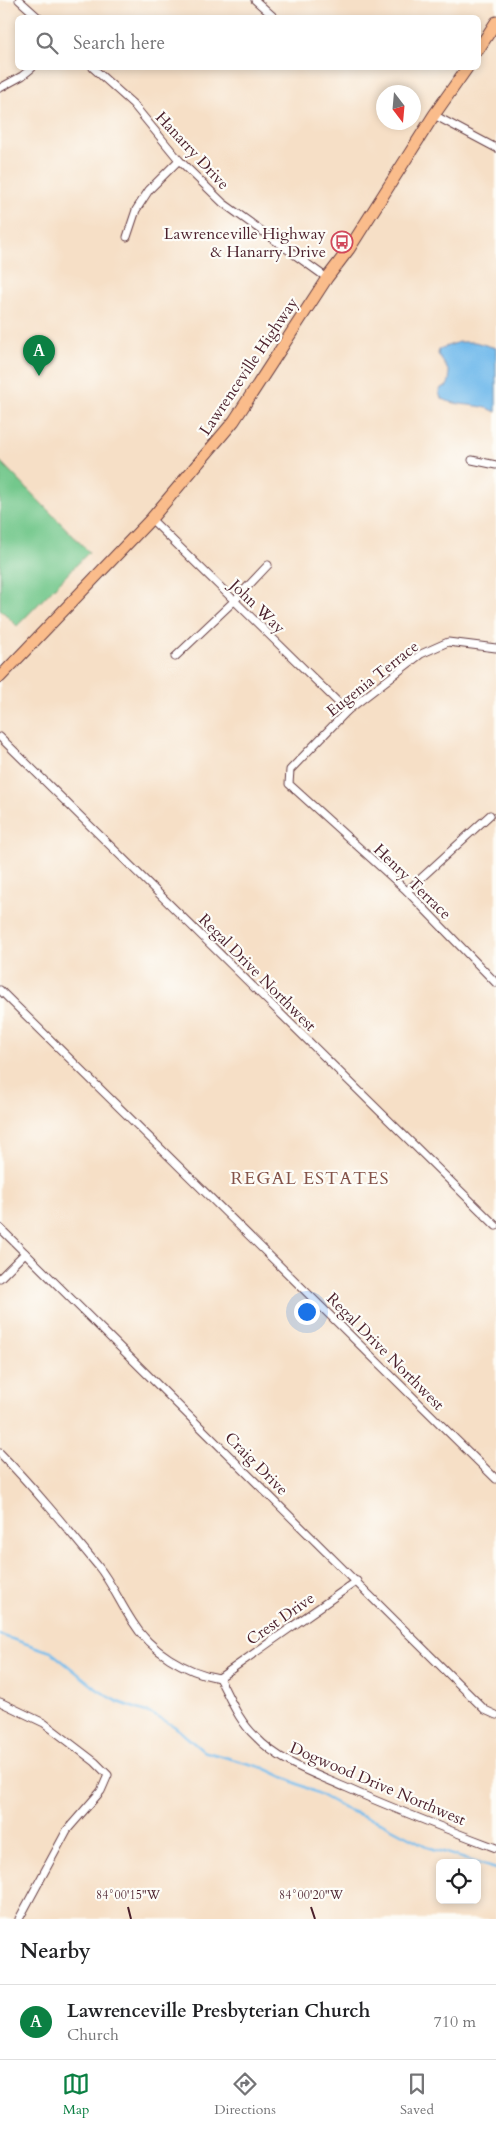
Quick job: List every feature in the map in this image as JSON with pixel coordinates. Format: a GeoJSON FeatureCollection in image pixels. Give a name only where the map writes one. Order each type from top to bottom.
{"type":"FeatureCollection","features":[{"type":"Feature","properties":{"kind":"main road"},"geometry":{"type":"LineString","coordinates":[[481,45],[496,22]]}},
{"type":"Feature","properties":{"kind":"main road","name":"Lawrenceville Highway"},"geometry":{"type":"LineString","coordinates":[[0,677],[151,519],[234,421],[327,278],[349,248],[434,115],[466,70]]}},
{"type":"Feature","properties":{"kind":"street"},"geometry":{"type":"LineString","coordinates":[[20,0],[36,15]]}},
{"type":"Feature","properties":{"kind":"street"},"geometry":{"type":"LineString","coordinates":[[255,0],[271,15]]}},
{"type":"Feature","properties":{"kind":"street"},"geometry":{"type":"LineString","coordinates":[[0,88],[30,70]]}},
{"type":"Feature","properties":{"kind":"street","name":"Hanarry Drive"},"geometry":{"type":"LineString","coordinates":[[95,70],[132,104],[179,160],[223,203],[327,278]]}},
{"type":"Feature","properties":{"kind":"street"},"geometry":{"type":"LineString","coordinates":[[434,115],[496,148]]}},
{"type":"Feature","properties":{"kind":"street"},"geometry":{"type":"LineString","coordinates":[[127,237],[136,210],[149,190],[179,160]]}},
{"type":"Feature","properties":{"kind":"street"},"geometry":{"type":"LineString","coordinates":[[472,460],[496,465]]}},
{"type":"Feature","properties":{"kind":"street","name":"John Way"},"geometry":{"type":"LineString","coordinates":[[151,519],[233,602],[347,712]]}},
{"type":"Feature","properties":{"kind":"street"},"geometry":{"type":"LineString","coordinates":[[175,657],[233,602],[268,565]]}},
{"type":"Feature","properties":{"kind":"street","name":"Eugenia Terrace"},"geometry":{"type":"LineString","coordinates":[[308,801],[289,784],[290,770],[347,712],[421,654],[448,642],[496,648]]}},
{"type":"Feature","properties":{"kind":"street","name":"Regal Drive Northwest"},"geometry":{"type":"LineString","coordinates":[[0,737],[496,1226]]}},
{"type":"Feature","properties":{"kind":"street","name":"Henry Terrace"},"geometry":{"type":"LineString","coordinates":[[308,801],[407,891],[496,983]]}},
{"type":"Feature","properties":{"kind":"street"},"geometry":{"type":"LineString","coordinates":[[407,891],[490,814]]}},
{"type":"Feature","properties":{"kind":"street","name":"Regal Drive Northwest"},"geometry":{"type":"LineString","coordinates":[[0,990],[496,1479]]}},
{"type":"Feature","properties":{"kind":"street","name":"Craig Drive"},"geometry":{"type":"LineString","coordinates":[[0,1228],[485,1710],[496,1715]]}},
{"type":"Feature","properties":{"kind":"street"},"geometry":{"type":"LineString","coordinates":[[0,1278],[25,1253]]}},
{"type":"Feature","properties":{"kind":"street"},"geometry":{"type":"LineString","coordinates":[[0,1453],[38,1492],[62,1524],[100,1568],[133,1624],[160,1654],[209,1676],[219,1678]]}},
{"type":"Feature","properties":{"kind":"street","name":"Crest Drive"},"geometry":{"type":"LineString","coordinates":[[219,1678],[357,1581]]}},
{"type":"Feature","properties":{"kind":"street","name":"Dogwood Drive Northwest"},"geometry":{"type":"LineString","coordinates":[[219,1678],[239,1717],[254,1736],[270,1751],[304,1770],[402,1812],[496,1848]]}},
{"type":"Feature","properties":{"kind":"street"},"geometry":{"type":"LineString","coordinates":[[0,1702],[44,1723],[94,1762],[108,1776],[101,1790],[67,1830],[19,1919]]}},
{"type":"Feature","properties":{"kind":"green space"},"geometry":{"type":"Polygon","coordinates":[[[0,461],[89,552],[17,626],[0,609],[0,461]]]}},
{"type":"Feature","properties":{"kind":"water"},"geometry":{"type":"Polygon","coordinates":[[[459,342],[475,342],[496,348],[496,412],[483,407],[454,403],[441,398],[439,393],[441,388],[447,386],[449,373],[438,354],[439,349],[459,342]]]}},
{"type":"Feature","properties":{"kind":"waterway"},"geometry":{"type":"LineString","coordinates":[[0,1635],[51,1652],[98,1690],[118,1702],[149,1713],[174,1726],[203,1751],[264,1768],[348,1810],[382,1823],[428,1847],[465,1859]]}},
{"type":"Feature","properties":{"kind":"waterway"},"geometry":{"type":"LineString","coordinates":[[481,1864],[496,1869]]}},
{"type":"Feature","properties":{"kind":"place","name":"Lawrenceville Highway & Hanarry Drive"},"geometry":{"type":"Point","coordinates":[342,242]}},
{"type":"Feature","properties":{"kind":"place","name":"Lawrenceville Presbyterian Church"},"geometry":{"type":"Point","coordinates":[39,376]}},
{"type":"Feature","properties":{"kind":"district","name":"REGAL ESTATES"},"geometry":{"type":"Point","coordinates":[310,1178]}}]}
